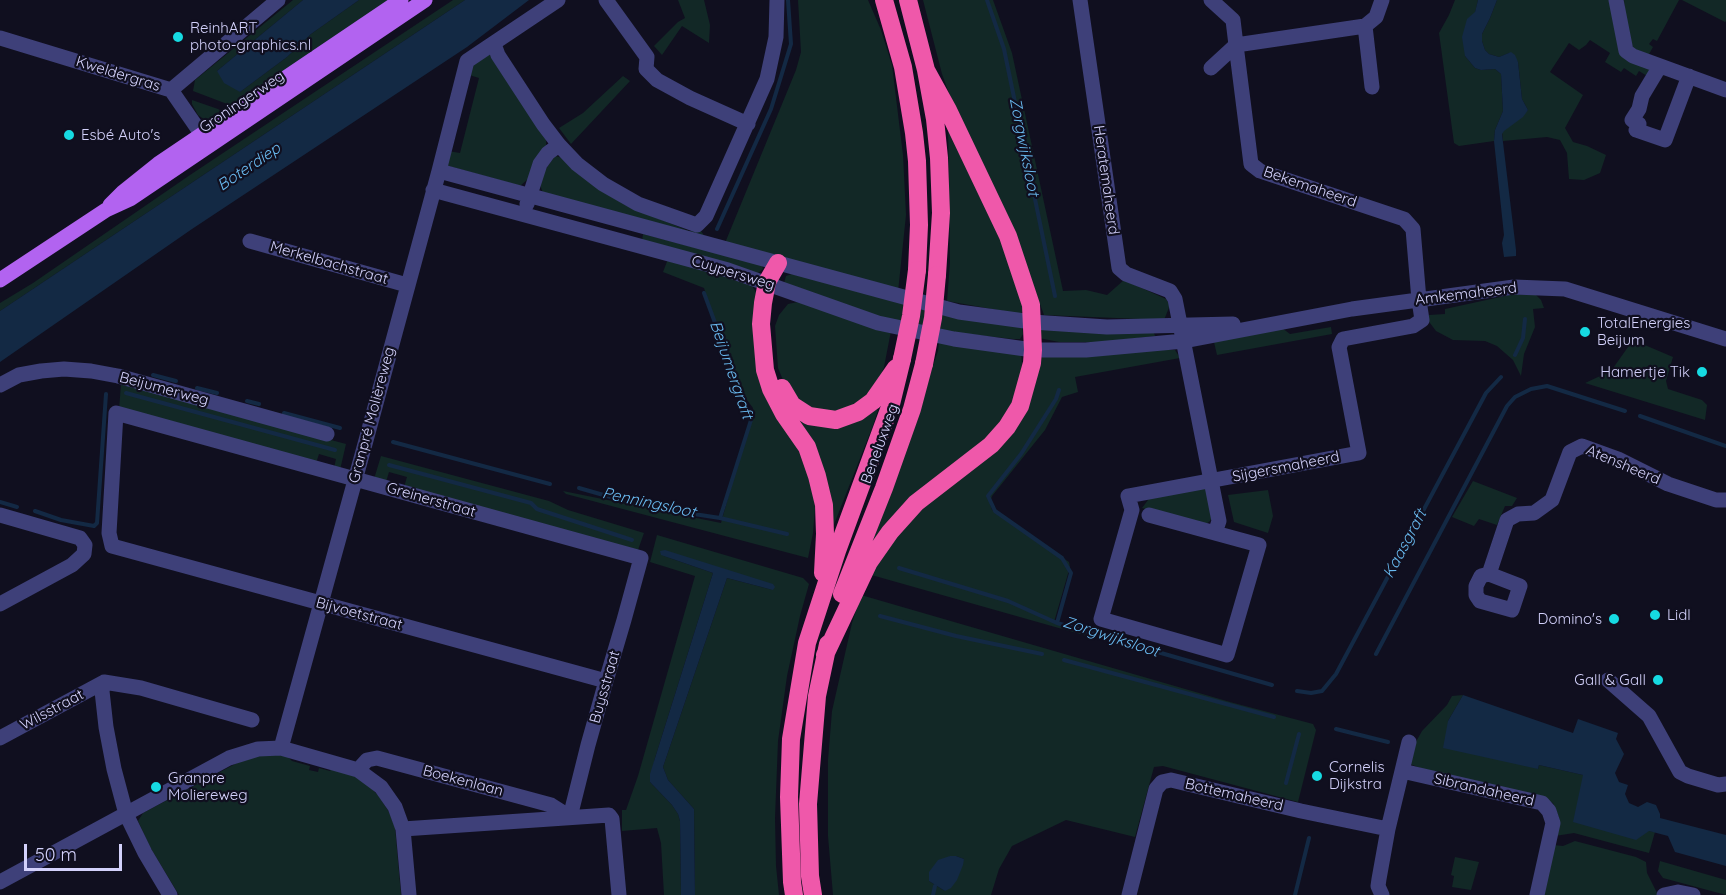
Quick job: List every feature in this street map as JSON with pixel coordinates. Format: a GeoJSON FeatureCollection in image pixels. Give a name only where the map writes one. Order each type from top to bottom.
{"type":"FeatureCollection","features":[{"type":"Feature","properties":{"kind":"highway","name":"Beneluxweg"},"geometry":{"type":"LineString","coordinates":[[794,895],[789,797],[791,739],[807,643],[891,404],[911,316],[916,270],[919,225],[914,133],[903,67],[884,0]]}},
{"type":"Feature","properties":{"kind":"highway","name":"Beneluxweg"},"geometry":{"type":"LineString","coordinates":[[813,895],[810,876],[808,804],[817,696],[825,655],[838,604],[908,420],[924,364],[933,318],[941,213],[939,158],[926,70],[908,0]]}},
{"type":"Feature","properties":{"kind":"highway"},"geometry":{"type":"LineString","coordinates":[[825,655],[869,562],[890,532],[916,503],[992,445],[1007,427],[1020,405],[1032,363],[1031,304],[1008,236],[948,110],[926,70]]}},
{"type":"Feature","properties":{"kind":"highway"},"geometry":{"type":"LineString","coordinates":[[778,262],[761,324],[765,370],[771,389],[784,414],[807,447],[817,476],[824,505],[822,596]]}},
{"type":"Feature","properties":{"kind":"highway"},"geometry":{"type":"LineString","coordinates":[[773,284],[771,329],[775,370],[783,392],[792,405],[809,416],[836,420],[858,412],[873,401],[902,359]]}},
{"type":"Feature","properties":{"kind":"main road","name":"Groningerweg"},"geometry":{"type":"LineString","coordinates":[[0,280],[106,210],[130,200],[205,140],[401,0]]}},
{"type":"Feature","properties":{"kind":"main road","name":"Groningerweg"},"geometry":{"type":"LineString","coordinates":[[205,140],[425,0]]}},
{"type":"Feature","properties":{"kind":"street"},"geometry":{"type":"LineString","coordinates":[[171,90],[278,0]]}},
{"type":"Feature","properties":{"kind":"street","name":"Granpré Molièreweg"},"geometry":{"type":"LineString","coordinates":[[281,748],[434,190],[467,61],[558,0]]}},
{"type":"Feature","properties":{"kind":"street"},"geometry":{"type":"LineString","coordinates":[[606,0],[647,57],[646,69],[657,80],[690,98],[748,124]]}},
{"type":"Feature","properties":{"kind":"street"},"geometry":{"type":"LineString","coordinates":[[494,44],[498,55],[559,145],[577,164],[638,204],[697,225],[706,216],[767,79],[776,37],[777,0]]}},
{"type":"Feature","properties":{"kind":"street","name":"Heratemaheerd"},"geometry":{"type":"LineString","coordinates":[[1080,0],[1119,268],[1126,274],[1170,291],[1175,299],[1180,326]]}},
{"type":"Feature","properties":{"kind":"street"},"geometry":{"type":"LineString","coordinates":[[1211,68],[1236,45],[1365,26],[1376,17],[1382,0]]}},
{"type":"Feature","properties":{"kind":"street"},"geometry":{"type":"LineString","coordinates":[[1616,0],[1626,51],[1633,56],[1726,90]]}},
{"type":"Feature","properties":{"kind":"street","name":"Bekemaheerd"},"geometry":{"type":"LineString","coordinates":[[1216,2],[1233,21],[1251,164],[1260,171],[1404,219],[1413,229],[1419,300]]}},
{"type":"Feature","properties":{"kind":"street"},"geometry":{"type":"LineString","coordinates":[[1365,26],[1372,87]]}},
{"type":"Feature","properties":{"kind":"street","name":"Kweldergras"},"geometry":{"type":"LineString","coordinates":[[0,38],[171,90],[205,140]]}},
{"type":"Feature","properties":{"kind":"street"},"geometry":{"type":"LineString","coordinates":[[1660,66],[1642,96],[1639,109],[1632,120],[1639,124],[1636,129],[1665,140],[1689,76]]}},
{"type":"Feature","properties":{"kind":"street"},"geometry":{"type":"LineString","coordinates":[[525,214],[540,164],[548,153],[559,145]]}},
{"type":"Feature","properties":{"kind":"street","name":"Cuypersweg"},"geometry":{"type":"LineString","coordinates":[[439,171],[959,312],[1032,322]]}},
{"type":"Feature","properties":{"kind":"street","name":"Cuypersweg"},"geometry":{"type":"LineString","coordinates":[[434,190],[729,270],[878,323],[954,339],[1033,350]]}},
{"type":"Feature","properties":{"kind":"street","name":"Merkelbachstraat"},"geometry":{"type":"LineString","coordinates":[[250,241],[407,285]]}},
{"type":"Feature","properties":{"kind":"street","name":"Amkemaheerd"},"geometry":{"type":"LineString","coordinates":[[1033,350],[1086,350],[1184,341],[1352,309],[1514,286],[1565,288],[1726,339]]}},
{"type":"Feature","properties":{"kind":"street","name":"Sijgersmaheerd"},"geometry":{"type":"LineString","coordinates":[[1149,515],[1259,545],[1227,655],[1101,619],[1132,510],[1128,496],[1359,453],[1339,347],[1343,339],[1413,326],[1422,320],[1419,300]]}},
{"type":"Feature","properties":{"kind":"street","name":"Amkemaheerd"},"geometry":{"type":"LineString","coordinates":[[1032,322],[1107,327],[1272,323]]}},
{"type":"Feature","properties":{"kind":"street","name":"Sijgersmaheerd"},"geometry":{"type":"LineString","coordinates":[[1180,326],[1219,521],[1215,533]]}},
{"type":"Feature","properties":{"kind":"street","name":"Beijumerweg"},"geometry":{"type":"LineString","coordinates":[[0,385],[19,375],[41,371],[64,369],[91,371],[118,376],[327,434]]}},
{"type":"Feature","properties":{"kind":"street","name":"Greinerstraat"},"geometry":{"type":"LineString","coordinates":[[112,546],[109,533],[116,413],[641,558]]}},
{"type":"Feature","properties":{"kind":"street","name":"Atensheerd"},"geometry":{"type":"LineString","coordinates":[[1489,574],[1507,520],[1518,514],[1534,513],[1552,500],[1570,452],[1582,446],[1618,459],[1668,484],[1716,500],[1726,500]]}},
{"type":"Feature","properties":{"kind":"street"},"geometry":{"type":"LineString","coordinates":[[0,515],[80,538],[85,545],[84,554],[72,565],[0,604]]}},
{"type":"Feature","properties":{"kind":"street","name":"Bijvoetstraat"},"geometry":{"type":"LineString","coordinates":[[112,546],[606,681]]}},
{"type":"Feature","properties":{"kind":"street","name":"Buysstraat"},"geometry":{"type":"LineString","coordinates":[[570,817],[641,558]]}},
{"type":"Feature","properties":{"kind":"street"},"geometry":{"type":"LineString","coordinates":[[1608,680],[1649,716],[1680,772],[1718,785],[1726,784]]}},
{"type":"Feature","properties":{"kind":"street"},"geometry":{"type":"LineString","coordinates":[[171,895],[145,853],[126,814],[106,727],[102,690],[104,682],[141,688],[252,720]]}},
{"type":"Feature","properties":{"kind":"street","name":"Wilsstraat"},"geometry":{"type":"LineString","coordinates":[[0,738],[104,682]]}},
{"type":"Feature","properties":{"kind":"street"},"geometry":{"type":"LineString","coordinates":[[1382,895],[1378,886],[1388,830],[1409,742]]}},
{"type":"Feature","properties":{"kind":"street"},"geometry":{"type":"LineString","coordinates":[[0,882],[229,758],[258,749],[281,748],[358,770],[381,788],[395,807],[403,829],[409,895]]}},
{"type":"Feature","properties":{"kind":"street","name":"Boekenlaan"},"geometry":{"type":"LineString","coordinates":[[358,770],[367,760],[377,758],[551,805],[570,817]]}},
{"type":"Feature","properties":{"kind":"street","name":"Sibrandaheerd"},"geometry":{"type":"LineString","coordinates":[[1402,771],[1542,803],[1549,811],[1553,824],[1537,895]]}},
{"type":"Feature","properties":{"kind":"street","name":"Bottemaheerd"},"geometry":{"type":"LineString","coordinates":[[1128,895],[1156,789],[1162,782],[1171,780],[1388,830]]}},
{"type":"Feature","properties":{"kind":"street","name":"Boekenlaan"},"geometry":{"type":"LineString","coordinates":[[403,829],[609,815],[612,819],[619,895]]}},
{"type":"Feature","properties":{"kind":"street"},"geometry":{"type":"LineString","coordinates":[[1664,895],[1678,892],[1693,895]]}},
{"type":"Feature","properties":{"kind":"green space"},"geometry":{"type":"Polygon","coordinates":[[[293,0],[303,0],[217,71],[240,92],[287,57],[311,34],[359,0],[391,0],[235,107],[193,91],[195,80],[293,0]]]}},
{"type":"Feature","properties":{"kind":"green space"},"geometry":{"type":"Polygon","coordinates":[[[453,0],[465,0],[0,311],[0,303],[453,0]]]}},
{"type":"Feature","properties":{"kind":"green space"},"geometry":{"type":"Polygon","coordinates":[[[678,0],[704,0],[710,25],[709,43],[682,26],[662,55],[654,46],[685,18],[678,0]]]}},
{"type":"Feature","properties":{"kind":"green space"},"geometry":{"type":"Polygon","coordinates":[[[798,0],[868,0],[881,30],[892,65],[903,155],[906,215],[898,292],[725,243],[796,70],[801,52],[798,0]]]}},
{"type":"Feature","properties":{"kind":"green space"},"geometry":{"type":"Polygon","coordinates":[[[923,0],[993,0],[1012,53],[1063,291],[1086,290],[1107,295],[1124,280],[1166,299],[1170,305],[1164,320],[1044,315],[1012,227],[963,132],[942,74],[923,0]]]}},
{"type":"Feature","properties":{"kind":"green space"},"geometry":{"type":"Polygon","coordinates":[[[1455,0],[1478,0],[1465,56],[1475,68],[1495,69],[1501,74],[1503,111],[1495,130],[1494,141],[1459,146],[1454,143],[1439,33],[1455,0]]]}},
{"type":"Feature","properties":{"kind":"green space"},"geometry":{"type":"Polygon","coordinates":[[[1497,0],[1611,0],[1617,30],[1650,69],[1647,76],[1639,71],[1636,76],[1624,68],[1621,72],[1605,62],[1610,53],[1590,40],[1579,50],[1569,43],[1550,72],[1583,95],[1565,128],[1573,142],[1606,155],[1600,173],[1584,180],[1569,179],[1567,153],[1560,140],[1547,137],[1503,141],[1502,132],[1528,110],[1522,99],[1518,62],[1509,53],[1499,57],[1489,54],[1482,41],[1482,34],[1497,0]]]}},
{"type":"Feature","properties":{"kind":"green space"},"geometry":{"type":"Polygon","coordinates":[[[1624,0],[1679,0],[1657,41],[1653,39],[1649,44],[1653,47],[1648,56],[1634,51],[1626,26],[1624,0]]]}},
{"type":"Feature","properties":{"kind":"green space"},"geometry":{"type":"Polygon","coordinates":[[[1682,0],[1726,0],[1726,21],[1725,22],[1682,0]]]}},
{"type":"Feature","properties":{"kind":"green space"},"geometry":{"type":"Polygon","coordinates":[[[488,52],[546,138],[546,146],[528,179],[520,186],[445,165],[448,151],[460,153],[479,78],[466,74],[469,62],[488,52]]]}},
{"type":"Feature","properties":{"kind":"green space"},"geometry":{"type":"Polygon","coordinates":[[[623,76],[630,81],[571,144],[559,128],[583,113],[623,76]]]}},
{"type":"Feature","properties":{"kind":"green space"},"geometry":{"type":"Polygon","coordinates":[[[192,100],[223,112],[211,121],[205,120],[198,115],[192,100]]]}},
{"type":"Feature","properties":{"kind":"green space"},"geometry":{"type":"Polygon","coordinates":[[[948,121],[997,222],[1024,311],[1020,314],[947,301],[950,263],[948,121]]]}},
{"type":"Feature","properties":{"kind":"green space"},"geometry":{"type":"Polygon","coordinates":[[[555,156],[564,158],[623,204],[689,231],[701,231],[705,237],[543,193],[540,177],[555,156]]]}},
{"type":"Feature","properties":{"kind":"green space"},"geometry":{"type":"Polygon","coordinates":[[[643,234],[762,265],[763,269],[757,274],[642,241],[643,234]]]}},
{"type":"Feature","properties":{"kind":"green space"},"geometry":{"type":"Polygon","coordinates":[[[668,259],[749,281],[759,297],[756,335],[793,437],[812,481],[815,508],[808,558],[566,494],[563,491],[721,523],[753,408],[729,366],[704,288],[663,272],[668,259]]]}},
{"type":"Feature","properties":{"kind":"green space"},"geometry":{"type":"Polygon","coordinates":[[[792,274],[1022,326],[1023,334],[1020,339],[1013,339],[958,333],[887,319],[784,283],[786,276],[792,274]]]}},
{"type":"Feature","properties":{"kind":"green space"},"geometry":{"type":"Polygon","coordinates":[[[1514,294],[1536,295],[1544,308],[1533,309],[1535,327],[1524,354],[1521,376],[1513,360],[1497,346],[1485,341],[1453,340],[1436,331],[1427,319],[1429,315],[1445,314],[1445,309],[1514,294]]]}},
{"type":"Feature","properties":{"kind":"green space"},"geometry":{"type":"Polygon","coordinates":[[[803,301],[891,331],[884,367],[878,382],[861,404],[821,415],[788,392],[778,368],[775,326],[779,315],[788,304],[803,301]]]}},
{"type":"Feature","properties":{"kind":"green space"},"geometry":{"type":"Polygon","coordinates":[[[1331,327],[1332,334],[1217,355],[1214,342],[1282,328],[1290,334],[1331,327]]]}},
{"type":"Feature","properties":{"kind":"green space"},"geometry":{"type":"Polygon","coordinates":[[[1041,328],[1154,333],[1155,336],[1104,342],[1059,342],[1039,338],[1041,328]]]}},
{"type":"Feature","properties":{"kind":"green space"},"geometry":{"type":"Polygon","coordinates":[[[1633,340],[1673,357],[1666,381],[1668,389],[1702,400],[1707,405],[1705,420],[1585,383],[1611,371],[1633,340]]]}},
{"type":"Feature","properties":{"kind":"green space"},"geometry":{"type":"Polygon","coordinates":[[[939,341],[1021,353],[1020,380],[1014,403],[996,433],[903,504],[870,546],[938,351],[939,341]]]}},
{"type":"Feature","properties":{"kind":"green space"},"geometry":{"type":"Polygon","coordinates":[[[1175,350],[1180,358],[1075,377],[1078,392],[1062,397],[1045,430],[992,496],[990,503],[992,510],[1069,562],[1070,567],[1054,622],[1094,638],[868,574],[911,517],[998,443],[1038,359],[1045,356],[1175,350]]]}},
{"type":"Feature","properties":{"kind":"green space"},"geometry":{"type":"Polygon","coordinates":[[[121,384],[346,444],[340,470],[334,468],[336,459],[319,454],[316,463],[119,410],[121,384]]]}},
{"type":"Feature","properties":{"kind":"green space"},"geometry":{"type":"Polygon","coordinates":[[[875,408],[878,410],[872,428],[833,527],[811,440],[795,412],[817,425],[875,408]]]}},
{"type":"Feature","properties":{"kind":"green space"},"geometry":{"type":"Polygon","coordinates":[[[381,456],[549,501],[568,510],[644,533],[638,550],[404,487],[407,477],[389,472],[386,482],[374,479],[381,456]]]}},
{"type":"Feature","properties":{"kind":"green space"},"geometry":{"type":"Polygon","coordinates":[[[1473,481],[1517,498],[1512,506],[1505,506],[1497,525],[1479,519],[1474,526],[1452,517],[1473,481]]]}},
{"type":"Feature","properties":{"kind":"green space"},"geometry":{"type":"Polygon","coordinates":[[[1208,488],[1214,514],[1205,525],[1142,508],[1151,496],[1208,488]]]}},
{"type":"Feature","properties":{"kind":"green space"},"geometry":{"type":"Polygon","coordinates":[[[1268,490],[1273,516],[1268,533],[1234,522],[1228,495],[1268,490]]]}},
{"type":"Feature","properties":{"kind":"green space"},"geometry":{"type":"Polygon","coordinates":[[[657,535],[803,578],[809,584],[787,676],[778,741],[775,818],[779,895],[695,895],[694,809],[668,780],[663,767],[727,578],[773,590],[661,555],[713,573],[655,758],[650,782],[672,805],[680,821],[681,895],[664,895],[661,843],[657,828],[622,831],[622,810],[626,810],[638,776],[695,576],[650,562],[657,535]]]}},
{"type":"Feature","properties":{"kind":"green space"},"geometry":{"type":"Polygon","coordinates":[[[861,595],[1313,724],[1316,730],[1298,802],[1163,766],[1154,767],[1135,837],[1066,820],[1012,846],[999,869],[991,895],[833,895],[828,836],[828,760],[832,711],[852,623],[861,595]],[[950,856],[929,881],[945,891],[964,859],[950,856]]]}},
{"type":"Feature","properties":{"kind":"green space"},"geometry":{"type":"Polygon","coordinates":[[[1463,695],[1448,721],[1538,769],[1539,765],[1583,775],[1649,831],[1655,832],[1649,853],[1574,833],[1555,836],[1559,818],[1553,803],[1533,795],[1410,764],[1413,747],[1422,731],[1447,705],[1452,696],[1463,695]]]}},
{"type":"Feature","properties":{"kind":"green space"},"geometry":{"type":"Polygon","coordinates":[[[271,754],[287,756],[292,761],[310,766],[309,770],[318,772],[319,768],[330,771],[331,768],[353,775],[378,795],[395,827],[401,895],[179,895],[150,847],[138,821],[143,813],[235,764],[253,756],[271,754]]]}},
{"type":"Feature","properties":{"kind":"green space"},"geometry":{"type":"Polygon","coordinates":[[[1575,841],[1636,857],[1646,862],[1647,873],[1658,895],[1542,895],[1553,845],[1563,846],[1575,841]]]}},
{"type":"Feature","properties":{"kind":"green space"},"geometry":{"type":"Polygon","coordinates":[[[1455,857],[1479,862],[1471,890],[1452,887],[1454,876],[1451,875],[1455,857]]]}},
{"type":"Feature","properties":{"kind":"green space"},"geometry":{"type":"Polygon","coordinates":[[[1660,861],[1726,880],[1726,895],[1663,878],[1658,871],[1660,861]]]}},
{"type":"Feature","properties":{"kind":"water"},"geometry":{"type":"Polygon","coordinates":[[[303,0],[359,0],[311,34],[287,57],[240,92],[224,83],[217,71],[303,0]]]}},
{"type":"Feature","properties":{"kind":"water","name":"Boterdiep"},"geometry":{"type":"Polygon","coordinates":[[[465,0],[529,0],[467,47],[192,229],[0,362],[0,311],[465,0]]]}},
{"type":"Feature","properties":{"kind":"water"},"geometry":{"type":"Polygon","coordinates":[[[1478,0],[1497,0],[1482,34],[1482,41],[1489,54],[1499,57],[1511,52],[1515,55],[1518,62],[1522,99],[1528,110],[1502,134],[1516,256],[1504,257],[1502,243],[1504,235],[1494,141],[1495,130],[1503,111],[1501,74],[1495,69],[1475,68],[1465,56],[1462,37],[1467,19],[1475,12],[1478,0]]]}},
{"type":"Feature","properties":{"kind":"water"},"geometry":{"type":"Polygon","coordinates":[[[665,550],[773,584],[775,587],[773,590],[727,578],[663,767],[668,780],[694,809],[695,895],[681,895],[680,821],[672,805],[650,782],[650,774],[713,573],[661,555],[660,551],[665,550]]]}},
{"type":"Feature","properties":{"kind":"water"},"geometry":{"type":"Polygon","coordinates":[[[1463,695],[1573,733],[1578,719],[1618,733],[1616,739],[1624,754],[1615,773],[1619,782],[1628,785],[1625,794],[1629,803],[1638,807],[1647,802],[1656,805],[1660,818],[1726,835],[1726,866],[1675,852],[1668,836],[1649,831],[1636,840],[1573,822],[1583,775],[1539,765],[1538,769],[1443,748],[1448,721],[1463,695]]]}},
{"type":"Feature","properties":{"kind":"water"},"geometry":{"type":"Polygon","coordinates":[[[950,856],[964,859],[957,880],[951,888],[945,891],[929,881],[929,872],[938,860],[950,856]]]}},
{"type":"Feature","properties":{"kind":"waterway","name":"Beijumergraft"},"geometry":{"type":"LineString","coordinates":[[717,229],[771,109],[791,44],[788,0]]}},
{"type":"Feature","properties":{"kind":"waterway","name":"Zorgwijksloot"},"geometry":{"type":"LineString","coordinates":[[987,0],[1004,49],[1055,296]]}},
{"type":"Feature","properties":{"kind":"waterway","name":"Beijumergraft"},"geometry":{"type":"LineString","coordinates":[[704,293],[751,420],[720,518]]}},
{"type":"Feature","properties":{"kind":"waterway","name":"Kaasgraft"},"geometry":{"type":"LineString","coordinates":[[1515,355],[1523,338],[1525,319]]}},
{"type":"Feature","properties":{"kind":"waterway"},"geometry":{"type":"LineString","coordinates":[[153,375],[176,381]]}},
{"type":"Feature","properties":{"kind":"waterway","name":"Kaasgraft"},"geometry":{"type":"LineString","coordinates":[[1297,691],[1311,693],[1322,691],[1336,674],[1486,393],[1501,377]]}},
{"type":"Feature","properties":{"kind":"waterway"},"geometry":{"type":"LineString","coordinates":[[1376,654],[1507,406],[1515,397],[1531,389],[1547,386],[1625,411]]}},
{"type":"Feature","properties":{"kind":"waterway"},"geometry":{"type":"LineString","coordinates":[[197,388],[217,393]]}},
{"type":"Feature","properties":{"kind":"waterway","name":"Zorgwijksloot"},"geometry":{"type":"LineString","coordinates":[[1057,623],[1071,573],[1062,558],[995,511],[988,496],[1021,454],[1056,399],[1059,390]]}},
{"type":"Feature","properties":{"kind":"waterway"},"geometry":{"type":"LineString","coordinates":[[126,393],[335,450]]}},
{"type":"Feature","properties":{"kind":"waterway"},"geometry":{"type":"LineString","coordinates":[[35,511],[61,520],[94,526],[97,523],[106,394]]}},
{"type":"Feature","properties":{"kind":"waterway"},"geometry":{"type":"LineString","coordinates":[[247,401],[259,404]]}},
{"type":"Feature","properties":{"kind":"waterway"},"geometry":{"type":"LineString","coordinates":[[284,413],[340,428]]}},
{"type":"Feature","properties":{"kind":"waterway"},"geometry":{"type":"LineString","coordinates":[[1640,416],[1726,446]]}},
{"type":"Feature","properties":{"kind":"waterway"},"geometry":{"type":"LineString","coordinates":[[393,442],[550,484]]}},
{"type":"Feature","properties":{"kind":"waterway"},"geometry":{"type":"LineString","coordinates":[[389,465],[531,503],[537,509],[632,540]]}},
{"type":"Feature","properties":{"kind":"waterway","name":"Penningsloot"},"geometry":{"type":"LineString","coordinates":[[579,488],[621,500],[720,518],[787,534]]}},
{"type":"Feature","properties":{"kind":"waterway"},"geometry":{"type":"LineString","coordinates":[[0,502],[17,507]]}},
{"type":"Feature","properties":{"kind":"waterway","name":"Zorgwijksloot"},"geometry":{"type":"LineString","coordinates":[[899,568],[1008,601],[1057,623],[1272,685]]}},
{"type":"Feature","properties":{"kind":"waterway","name":"Zorgwijksloot"},"geometry":{"type":"LineString","coordinates":[[880,616],[956,636],[1042,654]]}},
{"type":"Feature","properties":{"kind":"waterway","name":"Zorgwijksloot"},"geometry":{"type":"LineString","coordinates":[[1064,660],[1274,717]]}},
{"type":"Feature","properties":{"kind":"waterway"},"geometry":{"type":"LineString","coordinates":[[1336,729],[1388,742]]}},
{"type":"Feature","properties":{"kind":"waterway","name":"Kaasgraft"},"geometry":{"type":"LineString","coordinates":[[1286,783],[1299,734]]}},
{"type":"Feature","properties":{"kind":"waterway","name":"Kaasgraft"},"geometry":{"type":"LineString","coordinates":[[1295,895],[1309,838]]}},
{"type":"Feature","properties":{"kind":"waterway"},"geometry":{"type":"LineString","coordinates":[[933,895],[935,886]]}},
{"type":"Feature","properties":{"kind":"place","name":"ReinhART photo-graphics.nl"},"geometry":{"type":"Point","coordinates":[178,37]}},
{"type":"Feature","properties":{"kind":"place","name":"Esbé Auto's"},"geometry":{"type":"Point","coordinates":[69,135]}},
{"type":"Feature","properties":{"kind":"place","name":"TotalEnergies Beijum"},"geometry":{"type":"Point","coordinates":[1585,332]}},
{"type":"Feature","properties":{"kind":"place","name":"Hamertje Tik"},"geometry":{"type":"Point","coordinates":[1702,372]}},
{"type":"Feature","properties":{"kind":"place","name":"Lidl"},"geometry":{"type":"Point","coordinates":[1655,615]}},
{"type":"Feature","properties":{"kind":"place","name":"Domino's"},"geometry":{"type":"Point","coordinates":[1614,619]}},
{"type":"Feature","properties":{"kind":"place","name":"Gall & Gall"},"geometry":{"type":"Point","coordinates":[1658,680]}},
{"type":"Feature","properties":{"kind":"place","name":"Cornelis Dijkstra"},"geometry":{"type":"Point","coordinates":[1317,776]}},
{"type":"Feature","properties":{"kind":"place","name":"Granpre Moliereweg"},"geometry":{"type":"Point","coordinates":[156,787]}}]}
